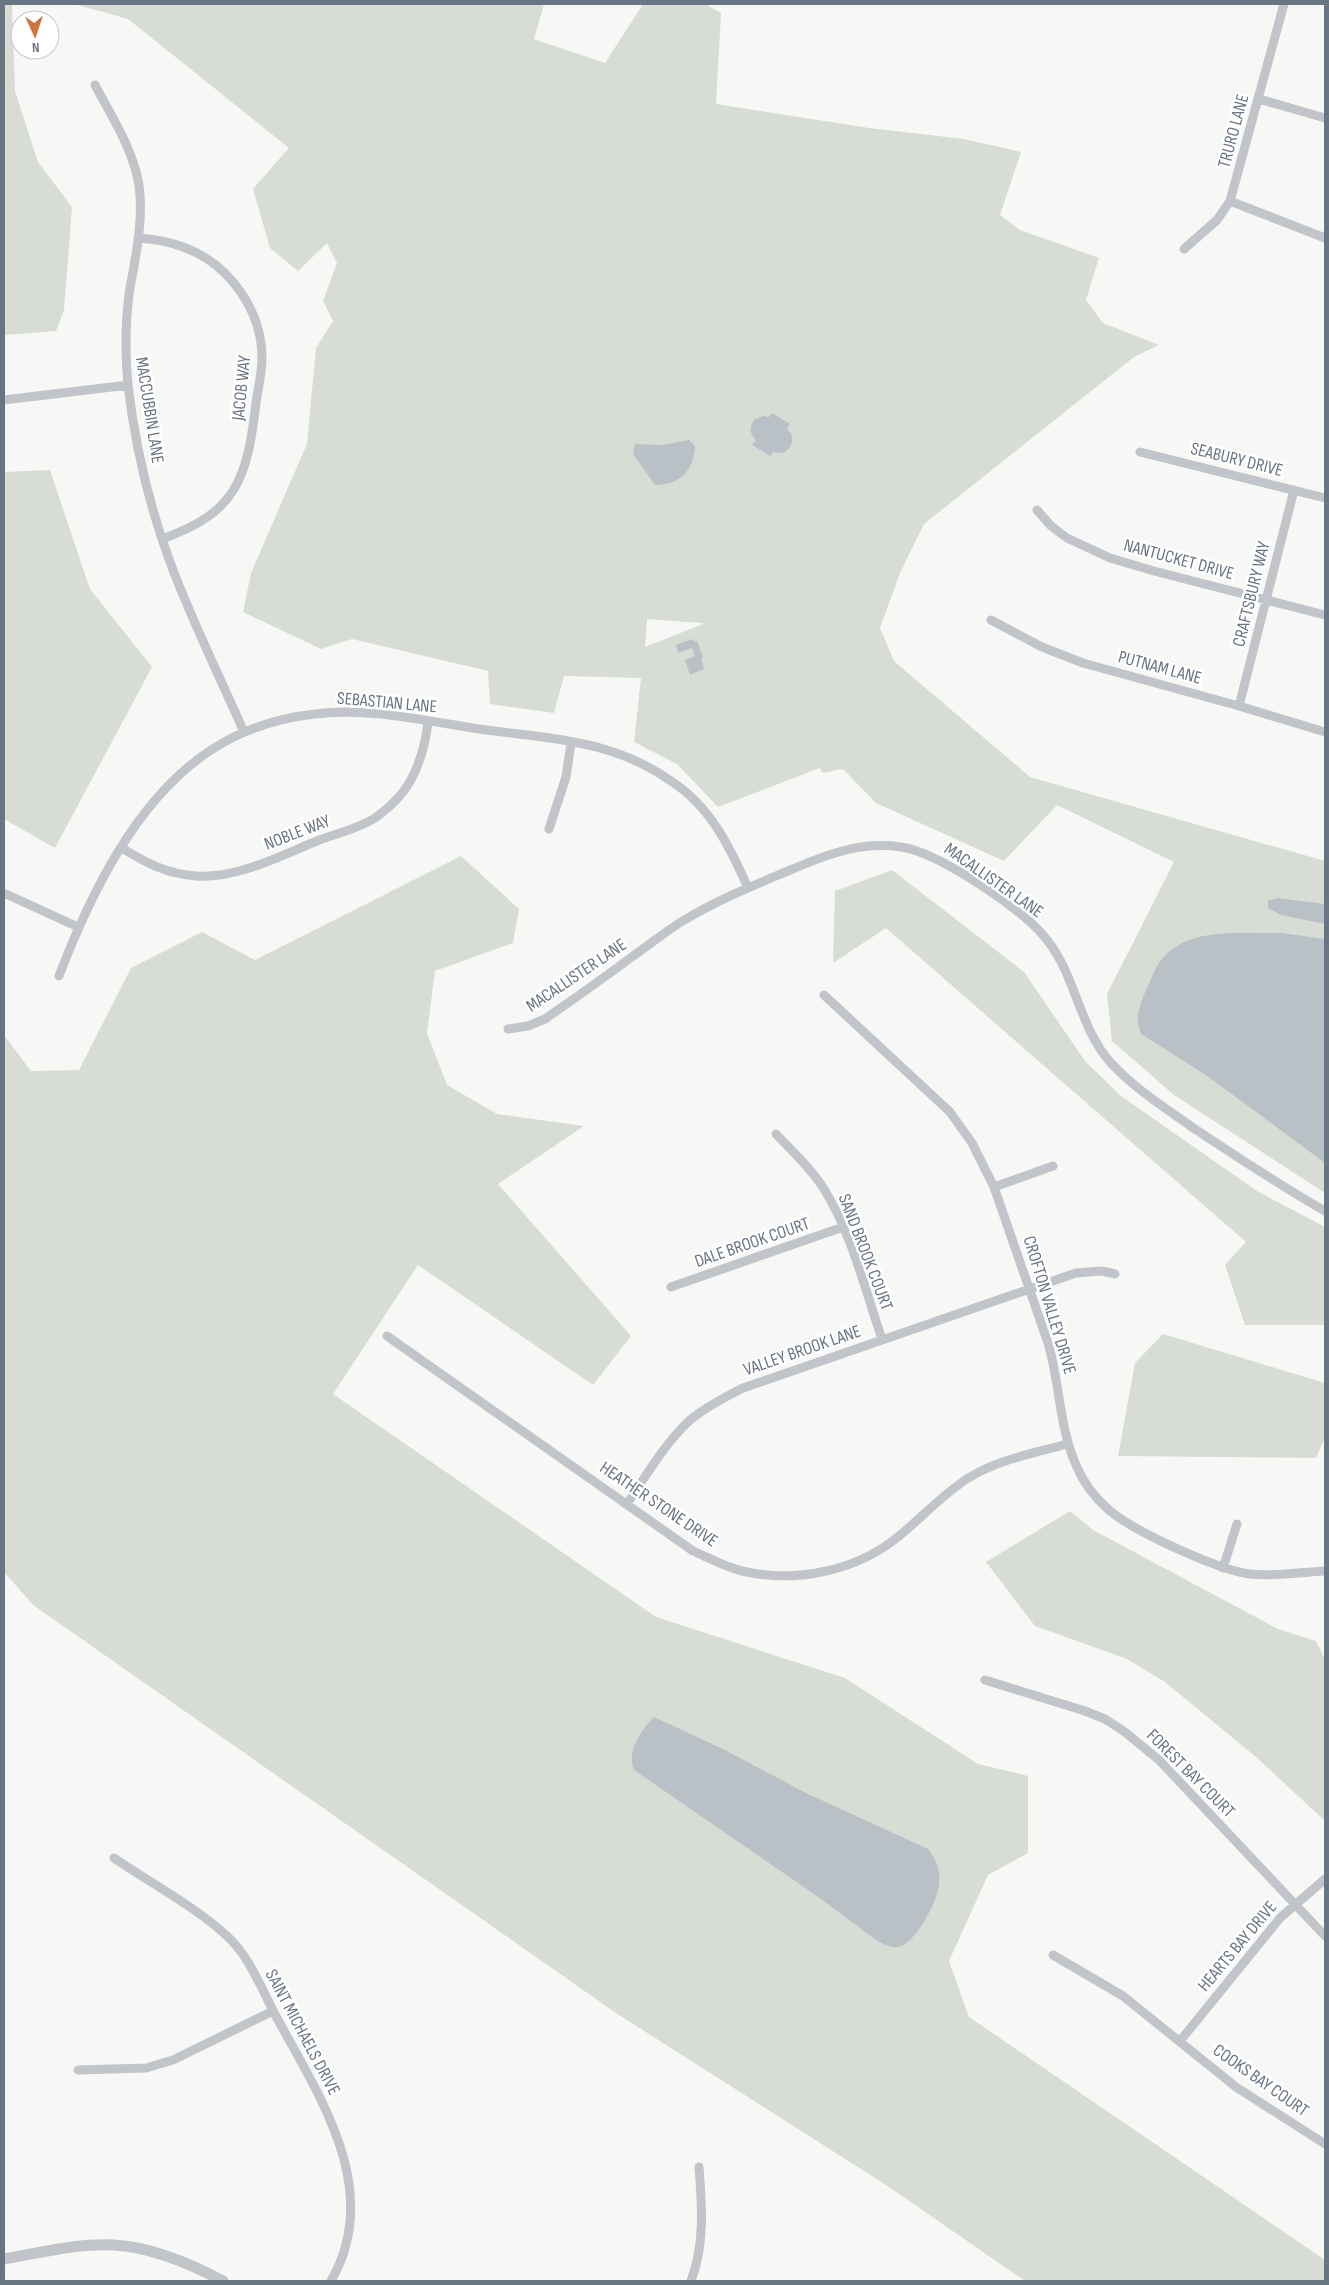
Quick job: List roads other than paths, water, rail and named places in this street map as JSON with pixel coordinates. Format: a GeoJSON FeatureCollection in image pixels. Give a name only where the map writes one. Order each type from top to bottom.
{"type":"FeatureCollection","features":[{"type":"Feature","properties":{"kind":"street","name":"TRURO LANE"},"geometry":{"type":"LineString","coordinates":[[1184,249],[1217,220],[1230,202],[1284,4]]}},
{"type":"Feature","properties":{"kind":"street","name":"MACCUBBIN LANE"},"geometry":{"type":"LineString","coordinates":[[95,85],[126,142],[136,171],[140,200],[138,238],[126,325],[125,351],[139,457],[162,539],[178,583],[244,732]]}},
{"type":"Feature","properties":{"kind":"street"},"geometry":{"type":"LineString","coordinates":[[1258,99],[1325,118]]}},
{"type":"Feature","properties":{"kind":"street"},"geometry":{"type":"LineString","coordinates":[[1230,202],[1325,238]]}},
{"type":"Feature","properties":{"kind":"street","name":"JACOB WAY"},"geometry":{"type":"LineString","coordinates":[[138,238],[164,241],[187,248],[210,261],[226,274],[248,305],[259,333],[262,351],[250,449],[237,484],[226,500],[203,521],[183,532],[162,539]]}},
{"type":"Feature","properties":{"kind":"street"},"geometry":{"type":"LineString","coordinates":[[4,400],[128,385]]}},
{"type":"Feature","properties":{"kind":"street","name":"SEABURY DRIVE"},"geometry":{"type":"LineString","coordinates":[[1140,452],[1325,498]]}},
{"type":"Feature","properties":{"kind":"street","name":"CRAFTSBURY WAY"},"geometry":{"type":"LineString","coordinates":[[1239,706],[1294,490]]}},
{"type":"Feature","properties":{"kind":"street","name":"NANTUCKET DRIVE"},"geometry":{"type":"LineString","coordinates":[[1037,510],[1051,526],[1067,538],[1110,558],[1325,615]]}},
{"type":"Feature","properties":{"kind":"street","name":"PUTNAM LANE"},"geometry":{"type":"LineString","coordinates":[[991,620],[1042,647],[1083,663],[1325,732]]}},
{"type":"Feature","properties":{"kind":"street","name":"SEBASTIAN LANE"},"geometry":{"type":"LineString","coordinates":[[59,976],[78,927],[102,879],[141,817],[172,781],[210,751],[244,732],[292,718],[336,712],[366,713],[591,746],[629,758],[660,773],[684,790],[703,810],[723,836],[748,888]]}},
{"type":"Feature","properties":{"kind":"street","name":"NOBLE WAY"},"geometry":{"type":"LineString","coordinates":[[122,848],[161,869],[185,875],[210,876],[240,870],[361,825],[384,811],[403,793],[412,779],[423,754],[428,722]]}},
{"type":"Feature","properties":{"kind":"street"},"geometry":{"type":"LineString","coordinates":[[549,829],[566,777],[571,743]]}},
{"type":"Feature","properties":{"kind":"street","name":"MACALLISTER LANE"},"geometry":{"type":"LineString","coordinates":[[508,1029],[528,1026],[545,1019],[680,922],[748,888],[839,850],[862,846],[902,847],[939,859],[1027,919],[1050,942],[1065,972],[1088,1030],[1098,1047],[1123,1076],[1165,1108],[1238,1158],[1325,1211]]}},
{"type":"Feature","properties":{"kind":"street"},"geometry":{"type":"LineString","coordinates":[[6,894],[78,927]]}},
{"type":"Feature","properties":{"kind":"street","name":"CROFTON VALLEY DRIVE"},"geometry":{"type":"LineString","coordinates":[[824,995],[950,1112],[972,1143],[994,1187],[1054,1363],[1067,1444],[1083,1480],[1096,1497],[1127,1523],[1223,1568],[1260,1574],[1325,1571]]}},
{"type":"Feature","properties":{"kind":"street","name":"SAND BROOK COURT"},"geometry":{"type":"LineString","coordinates":[[776,1134],[813,1173],[828,1196],[843,1227],[882,1339]]}},
{"type":"Feature","properties":{"kind":"street"},"geometry":{"type":"LineString","coordinates":[[994,1187],[1053,1166]]}},
{"type":"Feature","properties":{"kind":"street","name":"DALE BROOK COURT"},"geometry":{"type":"LineString","coordinates":[[671,1287],[843,1227]]}},
{"type":"Feature","properties":{"kind":"street","name":"VALLEY BROOK LANE"},"geometry":{"type":"LineString","coordinates":[[627,1504],[672,1439],[690,1420],[706,1408],[743,1388],[1030,1288],[1088,1270],[1102,1270],[1114,1274]]}},
{"type":"Feature","properties":{"kind":"street","name":"HEATHER STONE DRIVE"},"geometry":{"type":"LineString","coordinates":[[387,1336],[693,1550],[732,1568],[765,1575],[809,1574],[848,1565],[880,1549],[907,1530],[949,1492],[976,1474],[1006,1460],[1067,1444]]}},
{"type":"Feature","properties":{"kind":"street"},"geometry":{"type":"LineString","coordinates":[[1223,1568],[1237,1524]]}},
{"type":"Feature","properties":{"kind":"street","name":"FOREST BAY COURT"},"geometry":{"type":"LineString","coordinates":[[985,1680],[1085,1711],[1105,1719],[1125,1732],[1159,1760],[1325,1936]]}},
{"type":"Feature","properties":{"kind":"street","name":"SAINT MICHAELS DRIVE"},"geometry":{"type":"LineString","coordinates":[[114,1858],[204,1918],[227,1936],[241,1952],[256,1975],[326,2112],[341,2144],[349,2176],[350,2204],[348,2232],[342,2254],[330,2281]]}},
{"type":"Feature","properties":{"kind":"street","name":"HEARTS BAY DRIVE"},"geometry":{"type":"LineString","coordinates":[[1180,2040],[1294,1904],[1325,1879]]}},
{"type":"Feature","properties":{"kind":"street","name":"COOKS BAY COURT"},"geometry":{"type":"LineString","coordinates":[[1052,1956],[1123,1996],[1236,2087],[1325,2144]]}},
{"type":"Feature","properties":{"kind":"street"},"geometry":{"type":"LineString","coordinates":[[78,2070],[146,2068],[173,2060],[273,2011]]}},
{"type":"Feature","properties":{"kind":"street"},"geometry":{"type":"LineString","coordinates":[[691,2281],[697,2267],[703,2216],[699,2167]]}},
{"type":"Feature","properties":{"kind":"street"},"geometry":{"type":"LineString","coordinates":[[4,2259],[73,2247],[115,2245],[144,2250],[176,2260],[223,2281]]}}]}
